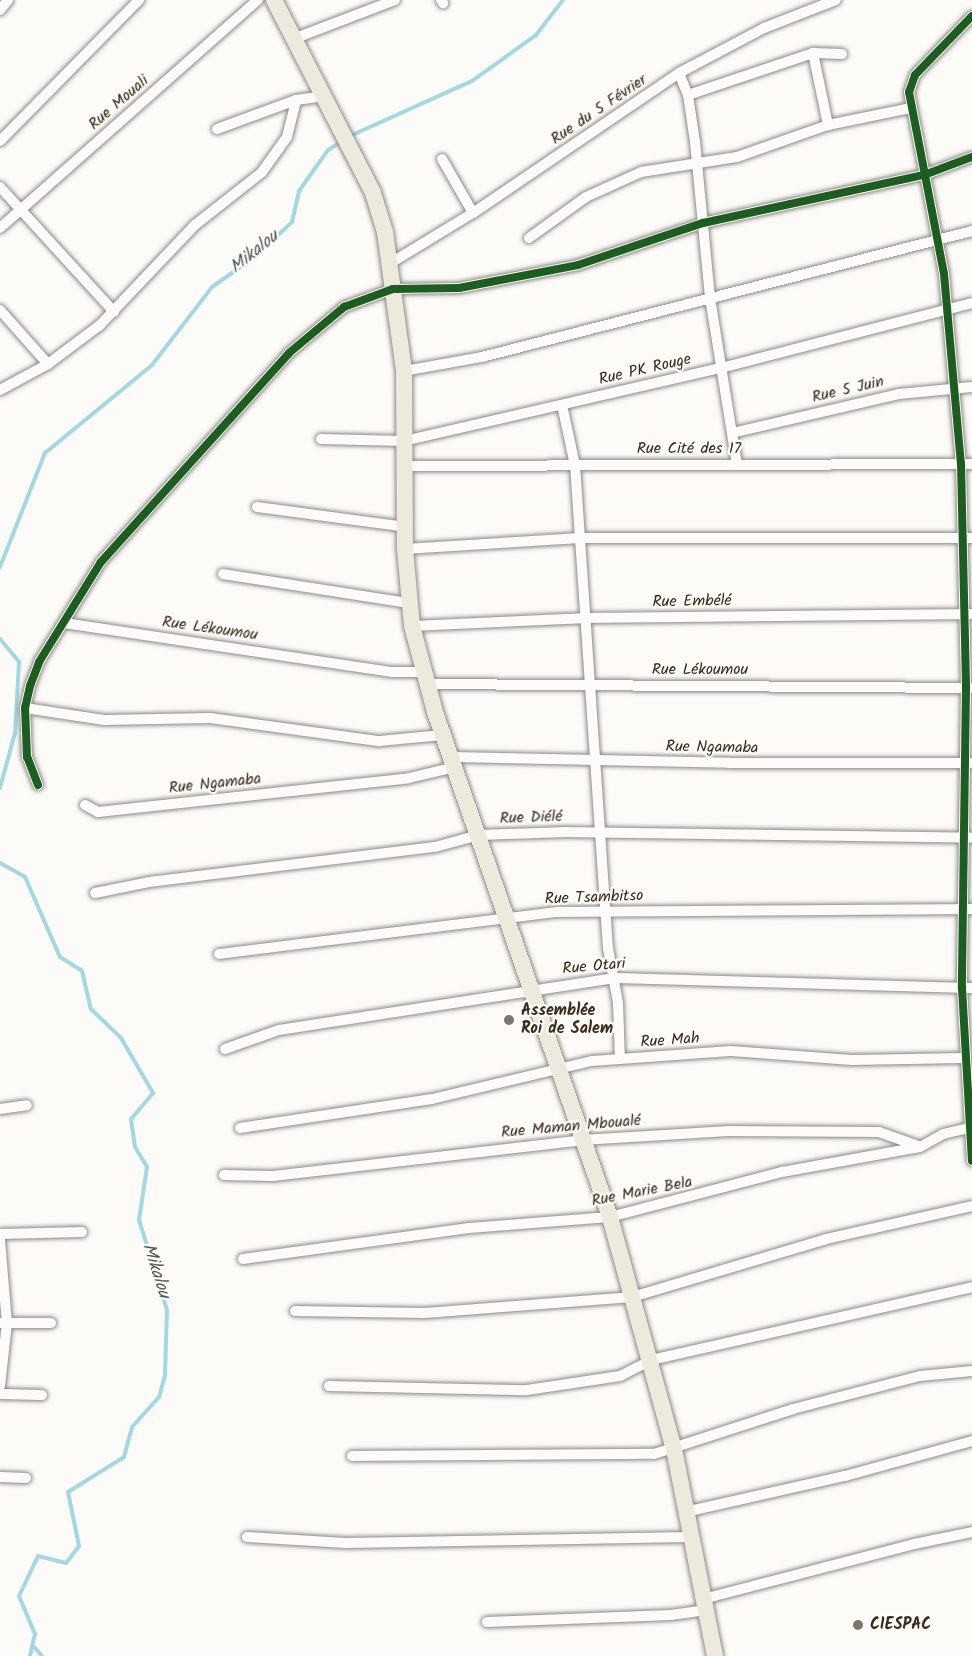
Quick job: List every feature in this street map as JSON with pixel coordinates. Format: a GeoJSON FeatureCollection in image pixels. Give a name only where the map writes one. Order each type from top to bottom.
{"type":"FeatureCollection","features":[{"type":"Feature","properties":{"kind":"highway"},"geometry":{"type":"LineString","coordinates":[[274,0],[339,122],[373,193],[389,264],[404,371],[405,549],[412,626],[443,735],[610,1217],[674,1449],[715,1656]]}},
{"type":"Feature","properties":{"kind":"street"},"geometry":{"type":"LineString","coordinates":[[0,10],[8,0]]}},
{"type":"Feature","properties":{"kind":"street"},"geometry":{"type":"LineString","coordinates":[[0,141],[139,0]]}},
{"type":"Feature","properties":{"kind":"street","name":"Rue Mouali"},"geometry":{"type":"LineString","coordinates":[[0,228],[258,0]]}},
{"type":"Feature","properties":{"kind":"street"},"geometry":{"type":"LineString","coordinates":[[293,39],[395,0]]}},
{"type":"Feature","properties":{"kind":"street","name":"Rue du 5 Février"},"geometry":{"type":"LineString","coordinates":[[389,264],[473,213],[679,73],[764,28],[836,0]]}},
{"type":"Feature","properties":{"kind":"street"},"geometry":{"type":"LineString","coordinates":[[972,16],[915,75],[909,92],[939,241],[948,308],[954,387],[967,464],[969,763],[967,988],[963,1058],[972,1161]]}},
{"type":"Feature","properties":{"kind":"street"},"geometry":{"type":"LineString","coordinates":[[688,95],[813,53],[842,54]]}},
{"type":"Feature","properties":{"kind":"street"},"geometry":{"type":"LineString","coordinates":[[813,53],[828,125]]}},
{"type":"Feature","properties":{"kind":"street"},"geometry":{"type":"LineString","coordinates":[[679,73],[688,95],[698,163],[710,298],[737,465]]}},
{"type":"Feature","properties":{"kind":"street"},"geometry":{"type":"LineString","coordinates":[[217,129],[296,100],[325,96]]}},
{"type":"Feature","properties":{"kind":"street"},"geometry":{"type":"LineString","coordinates":[[0,390],[48,364],[114,312],[187,232],[273,161],[287,136],[296,100]]}},
{"type":"Feature","properties":{"kind":"street"},"geometry":{"type":"LineString","coordinates":[[529,238],[566,210],[620,180],[641,172],[737,158],[828,125],[911,108]]}},
{"type":"Feature","properties":{"kind":"street"},"geometry":{"type":"LineString","coordinates":[[38,785],[27,757],[25,708],[39,662],[101,562],[301,340],[344,307],[393,289],[459,288],[578,265],[703,223],[924,175],[972,157]]}},
{"type":"Feature","properties":{"kind":"street"},"geometry":{"type":"LineString","coordinates":[[442,159],[473,213]]}},
{"type":"Feature","properties":{"kind":"street"},"geometry":{"type":"LineString","coordinates":[[0,187],[114,312]]}},
{"type":"Feature","properties":{"kind":"street"},"geometry":{"type":"LineString","coordinates":[[404,371],[482,357],[972,231]]}},
{"type":"Feature","properties":{"kind":"street","name":"Rue PK Rouge"},"geometry":{"type":"LineString","coordinates":[[321,440],[404,441],[721,368],[972,303]]}},
{"type":"Feature","properties":{"kind":"street"},"geometry":{"type":"LineString","coordinates":[[0,310],[48,364]]}},
{"type":"Feature","properties":{"kind":"street","name":"Rue 5 Juin"},"geometry":{"type":"LineString","coordinates":[[732,433],[889,396],[954,387],[972,387]]}},
{"type":"Feature","properties":{"kind":"street"},"geometry":{"type":"LineString","coordinates":[[562,405],[575,465],[606,911],[620,1059]]}},
{"type":"Feature","properties":{"kind":"street","name":"Rue Cité des 17"},"geometry":{"type":"LineString","coordinates":[[405,466],[967,464]]}},
{"type":"Feature","properties":{"kind":"street"},"geometry":{"type":"LineString","coordinates":[[257,507],[406,527]]}},
{"type":"Feature","properties":{"kind":"street"},"geometry":{"type":"LineString","coordinates":[[405,549],[580,538],[967,538]]}},
{"type":"Feature","properties":{"kind":"street"},"geometry":{"type":"LineString","coordinates":[[223,573],[409,603]]}},
{"type":"Feature","properties":{"kind":"street","name":"Rue Embélé"},"geometry":{"type":"LineString","coordinates":[[412,626],[586,618],[969,614]]}},
{"type":"Feature","properties":{"kind":"street","name":"Rue Lékoumou"},"geometry":{"type":"LineString","coordinates":[[64,623],[425,678],[590,684],[969,688]]}},
{"type":"Feature","properties":{"kind":"street"},"geometry":{"type":"LineString","coordinates":[[25,708],[104,720],[210,718],[379,741],[443,735]]}},
{"type":"Feature","properties":{"kind":"street","name":"Rue Ngamaba"},"geometry":{"type":"LineString","coordinates":[[85,806],[98,812],[397,779],[454,762],[596,759],[729,764],[969,763]]}},
{"type":"Feature","properties":{"kind":"street","name":"Rue Diélé"},"geometry":{"type":"LineString","coordinates":[[95,893],[141,883],[435,847],[478,836],[602,832],[968,838]]}},
{"type":"Feature","properties":{"kind":"street","name":"Rue Tsambitso"},"geometry":{"type":"LineString","coordinates":[[219,954],[506,918],[606,911],[967,909]]}},
{"type":"Feature","properties":{"kind":"street","name":"Rue Otari"},"geometry":{"type":"LineString","coordinates":[[225,1049],[279,1030],[464,1004],[532,989],[613,978],[967,988]]}},
{"type":"Feature","properties":{"kind":"street","name":"Rue Mah"},"geometry":{"type":"LineString","coordinates":[[240,1128],[432,1099],[557,1068],[620,1059],[731,1051],[852,1060],[963,1058]]}},
{"type":"Feature","properties":{"kind":"street"},"geometry":{"type":"LineString","coordinates":[[0,1109],[27,1105]]}},
{"type":"Feature","properties":{"kind":"street","name":"Rue Marie Bela"},"geometry":{"type":"LineString","coordinates":[[243,1259],[445,1231],[610,1217],[782,1172],[920,1147],[969,1120]]}},
{"type":"Feature","properties":{"kind":"street","name":"Rue Maman Mboualé"},"geometry":{"type":"LineString","coordinates":[[224,1175],[273,1176],[582,1140],[729,1131],[879,1132],[920,1147]]}},
{"type":"Feature","properties":{"kind":"street"},"geometry":{"type":"LineString","coordinates":[[295,1311],[425,1313],[632,1297],[826,1239],[972,1206]]}},
{"type":"Feature","properties":{"kind":"street"},"geometry":{"type":"LineString","coordinates":[[0,1234],[82,1232]]}},
{"type":"Feature","properties":{"kind":"street"},"geometry":{"type":"LineString","coordinates":[[0,1240],[4,1323],[0,1386]]}},
{"type":"Feature","properties":{"kind":"street"},"geometry":{"type":"LineString","coordinates":[[329,1386],[527,1390],[620,1376],[651,1360],[972,1287]]}},
{"type":"Feature","properties":{"kind":"street"},"geometry":{"type":"LineString","coordinates":[[4,1323],[51,1323]]}},
{"type":"Feature","properties":{"kind":"street"},"geometry":{"type":"LineString","coordinates":[[352,1456],[626,1456],[674,1449],[794,1409],[897,1382],[972,1371]]}},
{"type":"Feature","properties":{"kind":"street"},"geometry":{"type":"LineString","coordinates":[[0,1394],[42,1395]]}},
{"type":"Feature","properties":{"kind":"street"},"geometry":{"type":"LineString","coordinates":[[685,1512],[844,1476],[972,1441]]}},
{"type":"Feature","properties":{"kind":"street"},"geometry":{"type":"LineString","coordinates":[[0,1477],[26,1478]]}},
{"type":"Feature","properties":{"kind":"street"},"geometry":{"type":"LineString","coordinates":[[487,1622],[671,1615],[704,1604],[972,1532]]}},
{"type":"Feature","properties":{"kind":"street"},"geometry":{"type":"LineString","coordinates":[[247,1537],[346,1543],[690,1537]]}},
{"type":"Feature","properties":{"kind":"waterway","name":"Mikalou"},"geometry":{"type":"LineString","coordinates":[[350,136],[472,81],[536,35],[563,0]]}},
{"type":"Feature","properties":{"kind":"waterway","name":"Mikalou"},"geometry":{"type":"LineString","coordinates":[[0,567],[45,453],[152,365],[212,287],[256,256],[292,222],[299,191],[328,150],[341,142]]}},
{"type":"Feature","properties":{"kind":"waterway","name":"Mikalou"},"geometry":{"type":"LineString","coordinates":[[0,639],[19,662],[15,733],[0,788]]}},
{"type":"Feature","properties":{"kind":"waterway","name":"Mikalou"},"geometry":{"type":"LineString","coordinates":[[0,863],[25,877],[60,957],[82,971],[91,1009],[121,1038],[153,1093],[131,1119],[135,1147],[147,1167],[139,1220],[167,1310],[165,1375],[159,1397],[132,1427],[124,1457],[68,1492],[79,1546],[66,1563],[38,1556],[19,1596],[35,1634],[30,1656]]}},
{"type":"Feature","properties":{"kind":"waterway"},"geometry":{"type":"LineString","coordinates":[[34,1647],[42,1656]]}},
{"type":"Feature","properties":{"kind":"cycle path"},"geometry":{"type":"LineString","coordinates":[[972,16],[915,75],[909,92],[944,274],[961,464],[966,688],[962,988],[972,1161]]}},
{"type":"Feature","properties":{"kind":"cycle path"},"geometry":{"type":"LineString","coordinates":[[38,785],[27,757],[25,708],[30,686],[39,662],[101,562],[289,353],[344,307],[393,289],[459,288],[578,265],[703,223],[924,175],[972,157]]}},
{"type":"Feature","properties":{"kind":"place","name":"Assemblée Roi de Salem"},"geometry":{"type":"Point","coordinates":[509,1020]}},
{"type":"Feature","properties":{"kind":"place","name":"CIESPAC"},"geometry":{"type":"Point","coordinates":[858,1625]}}]}
